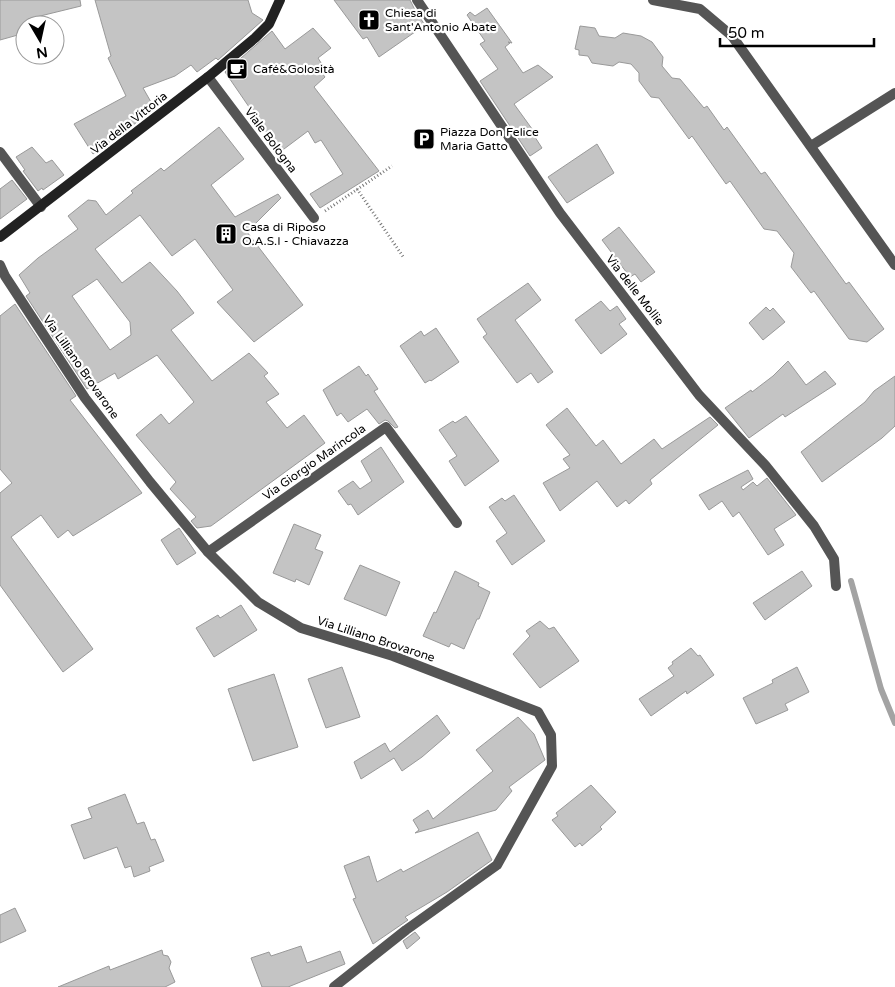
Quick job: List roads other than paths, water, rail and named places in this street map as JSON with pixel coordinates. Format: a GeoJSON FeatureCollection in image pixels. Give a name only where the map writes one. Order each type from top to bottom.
{"type":"FeatureCollection","features":[{"type":"Feature","properties":{"kind":"street","name":"Via della Vittoria"},"geometry":{"type":"LineString","coordinates":[[0,237],[208,77],[255,38],[269,24],[280,0]]}},
{"type":"Feature","properties":{"kind":"street","name":"Via delle Mollie"},"geometry":{"type":"LineString","coordinates":[[417,0],[560,213],[700,395],[765,465],[814,526],[834,559],[836,586]]}},
{"type":"Feature","properties":{"kind":"street"},"geometry":{"type":"LineString","coordinates":[[654,0],[700,9],[732,36],[895,266]]}},
{"type":"Feature","properties":{"kind":"street","name":"Viale Bologna"},"geometry":{"type":"LineString","coordinates":[[208,77],[314,218]]}},
{"type":"Feature","properties":{"kind":"street"},"geometry":{"type":"LineString","coordinates":[[811,146],[895,93]]}},
{"type":"Feature","properties":{"kind":"street"},"geometry":{"type":"LineString","coordinates":[[0,152],[41,207]]}},
{"type":"Feature","properties":{"kind":"street","name":"Via Lilliano Brovarone"},"geometry":{"type":"LineString","coordinates":[[0,265],[2,278],[85,398],[150,482],[208,552],[258,602],[301,628],[393,656],[538,712],[551,734],[552,766],[497,865],[406,930],[334,987]]}},
{"type":"Feature","properties":{"kind":"street","name":"Via Giorgio Marincola"},"geometry":{"type":"LineString","coordinates":[[208,552],[386,427],[457,522]]}},
{"type":"Feature","properties":{"kind":"waterway"},"geometry":{"type":"LineString","coordinates":[[851,581],[881,689],[895,723]]}},
{"type":"Feature","properties":{"kind":"place","name":"Chiesa di Sant'Antonio Abate"},"geometry":{"type":"Point","coordinates":[369,20]}},
{"type":"Feature","properties":{"kind":"place","name":"Café&Golosità"},"geometry":{"type":"Point","coordinates":[237,69]}},
{"type":"Feature","properties":{"kind":"place","name":"Piazza Don Felice Maria Gatto"},"geometry":{"type":"Point","coordinates":[424,139]}},
{"type":"Feature","properties":{"kind":"place","name":"Casa di Riposo O.A.S.I - Chiavazza"},"geometry":{"type":"Point","coordinates":[226,234]}}]}
